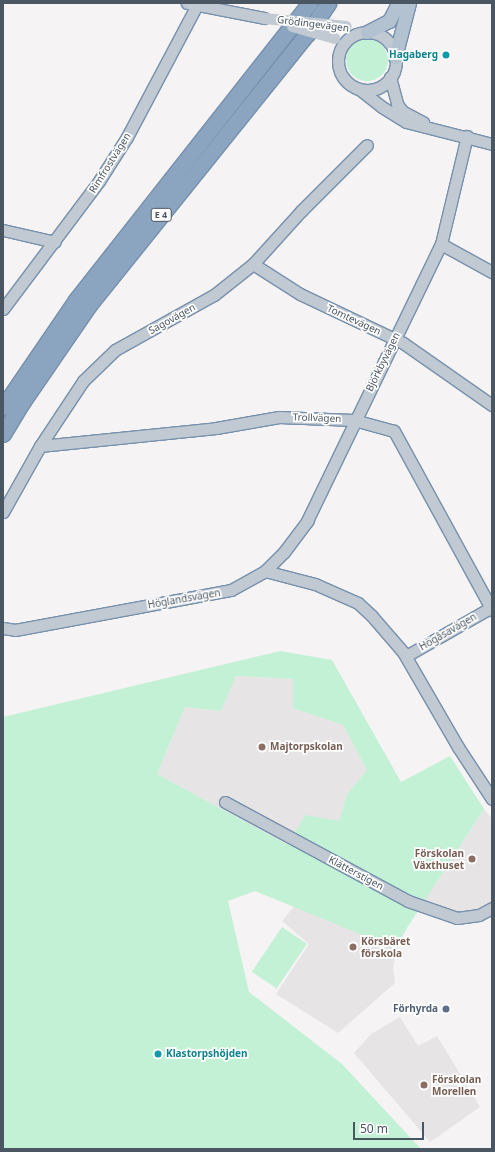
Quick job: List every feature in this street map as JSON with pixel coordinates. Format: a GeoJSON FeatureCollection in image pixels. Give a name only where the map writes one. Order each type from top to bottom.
{"type":"FeatureCollection","features":[{"type":"Feature","properties":{"kind":"highway","name":"E 4"},"geometry":{"type":"LineString","coordinates":[[3,407],[76,300],[310,3]]}},
{"type":"Feature","properties":{"kind":"highway","name":"E 4"},"geometry":{"type":"LineString","coordinates":[[3,434],[23,401],[89,305],[303,39],[328,3]]}},
{"type":"Feature","properties":{"kind":"main road"},"geometry":{"type":"LineString","coordinates":[[364,32],[389,21],[398,3]]}},
{"type":"Feature","properties":{"kind":"main road"},"geometry":{"type":"LineString","coordinates":[[395,57],[409,3]]}},
{"type":"Feature","properties":{"kind":"street","name":"Grödingevägen"},"geometry":{"type":"LineString","coordinates":[[192,4],[264,18],[334,38],[339,50],[338,65],[341,74],[350,84],[359,88],[382,107],[406,122],[436,128]]}},
{"type":"Feature","properties":{"kind":"street","name":"Rimfrostvägen"},"geometry":{"type":"LineString","coordinates":[[3,309],[55,242],[99,181],[127,137],[192,4]]}},
{"type":"Feature","properties":{"kind":"street","name":"Grödingevägen"},"geometry":{"type":"LineString","coordinates":[[264,18],[346,26],[364,32],[379,34],[388,41],[395,57]]}},
{"type":"Feature","properties":{"kind":"street","name":"Grödingevägen"},"geometry":{"type":"LineString","coordinates":[[339,50],[345,42],[364,32]]}},
{"type":"Feature","properties":{"kind":"street"},"geometry":{"type":"LineString","coordinates":[[359,88],[371,89],[380,86],[390,78],[394,68],[395,57]]}},
{"type":"Feature","properties":{"kind":"street"},"geometry":{"type":"LineString","coordinates":[[390,78],[395,99],[402,111],[436,128],[492,144]]}},
{"type":"Feature","properties":{"kind":"street","name":"Björkbyvägen"},"geometry":{"type":"LineString","coordinates":[[264,571],[284,552],[307,520],[354,420],[441,244],[467,136]]}},
{"type":"Feature","properties":{"kind":"street","name":"Sagovägen"},"geometry":{"type":"LineString","coordinates":[[3,512],[40,446],[83,381],[115,350],[214,295],[253,264],[301,211],[367,145]]}},
{"type":"Feature","properties":{"kind":"street"},"geometry":{"type":"LineString","coordinates":[[3,230],[55,242]]}},
{"type":"Feature","properties":{"kind":"street"},"geometry":{"type":"LineString","coordinates":[[441,244],[492,272]]}},
{"type":"Feature","properties":{"kind":"street","name":"Tomtevägen"},"geometry":{"type":"LineString","coordinates":[[253,264],[300,294],[394,339],[492,405]]}},
{"type":"Feature","properties":{"kind":"street","name":"Trollvägen"},"geometry":{"type":"LineString","coordinates":[[40,446],[216,428],[278,417],[354,420],[394,432],[492,609]]}},
{"type":"Feature","properties":{"kind":"street"},"geometry":{"type":"LineString","coordinates":[[264,571],[315,584],[358,603],[389,633],[406,656],[458,747],[492,799]]}},
{"type":"Feature","properties":{"kind":"street","name":"Höglandsvägen"},"geometry":{"type":"LineString","coordinates":[[3,628],[15,630],[77,616],[206,597],[231,590],[264,571]]}},
{"type":"Feature","properties":{"kind":"street","name":"Högåsavägen"},"geometry":{"type":"LineString","coordinates":[[406,656],[492,609]]}},
{"type":"Feature","properties":{"kind":"street","name":"Klätterstigen"},"geometry":{"type":"LineString","coordinates":[[225,802],[408,901],[457,918],[479,915],[492,908]]}},
{"type":"Feature","properties":{"kind":"shaded area","name":"Majtorpskolan"},"geometry":{"type":"Polygon","coordinates":[[[236,676],[294,679],[293,708],[343,725],[367,770],[347,794],[339,822],[288,845],[157,774],[185,707],[221,711],[236,676]]]}},
{"type":"Feature","properties":{"kind":"shaded area","name":"Förskolan Växthuset"},"geometry":{"type":"Polygon","coordinates":[[[484,809],[492,819],[492,902],[471,914],[457,914],[425,900],[484,809]]]}},
{"type":"Feature","properties":{"kind":"shaded area","name":"Körsbäret förskola"},"geometry":{"type":"Polygon","coordinates":[[[326,867],[413,912],[397,950],[393,967],[395,983],[338,1033],[276,994],[309,944],[282,921],[326,867]]]}},
{"type":"Feature","properties":{"kind":"shaded area","name":"Förskolan Morellen"},"geometry":{"type":"Polygon","coordinates":[[[400,1017],[418,1046],[437,1036],[480,1107],[430,1142],[354,1053],[371,1034],[400,1017]]]}},
{"type":"Feature","properties":{"kind":"green space"},"geometry":{"type":"Polygon","coordinates":[[[363,39],[371,39],[382,45],[388,56],[388,64],[382,75],[371,81],[363,81],[352,75],[346,64],[346,56],[352,45],[363,39]]]}},
{"type":"Feature","properties":{"kind":"green space"},"geometry":{"type":"Polygon","coordinates":[[[280,651],[332,660],[401,782],[450,756],[484,809],[394,948],[255,891],[228,901],[249,992],[342,1064],[421,1149],[3,1149],[3,717],[280,651]],[[236,676],[221,711],[185,707],[157,774],[288,845],[305,815],[339,821],[347,794],[367,770],[343,725],[293,708],[293,679],[236,676]]]}},
{"type":"Feature","properties":{"kind":"green space"},"geometry":{"type":"Polygon","coordinates":[[[282,927],[307,944],[277,989],[252,972],[282,927]]]}},
{"type":"Feature","properties":{"kind":"place","name":"Hagaberg"},"geometry":{"type":"Point","coordinates":[446,55]}},
{"type":"Feature","properties":{"kind":"place","name":"Majtorpskolan"},"geometry":{"type":"Point","coordinates":[262,747]}},
{"type":"Feature","properties":{"kind":"place","name":"Förskolan Växthuset"},"geometry":{"type":"Point","coordinates":[472,859]}},
{"type":"Feature","properties":{"kind":"place","name":"Körsbäret förskola"},"geometry":{"type":"Point","coordinates":[353,947]}},
{"type":"Feature","properties":{"kind":"place","name":"Förhyrda"},"geometry":{"type":"Point","coordinates":[446,1009]}},
{"type":"Feature","properties":{"kind":"place","name":"Klastorpshöjden"},"geometry":{"type":"Point","coordinates":[158,1054]}},
{"type":"Feature","properties":{"kind":"place","name":"Förskolan Morellen"},"geometry":{"type":"Point","coordinates":[424,1085]}}]}
